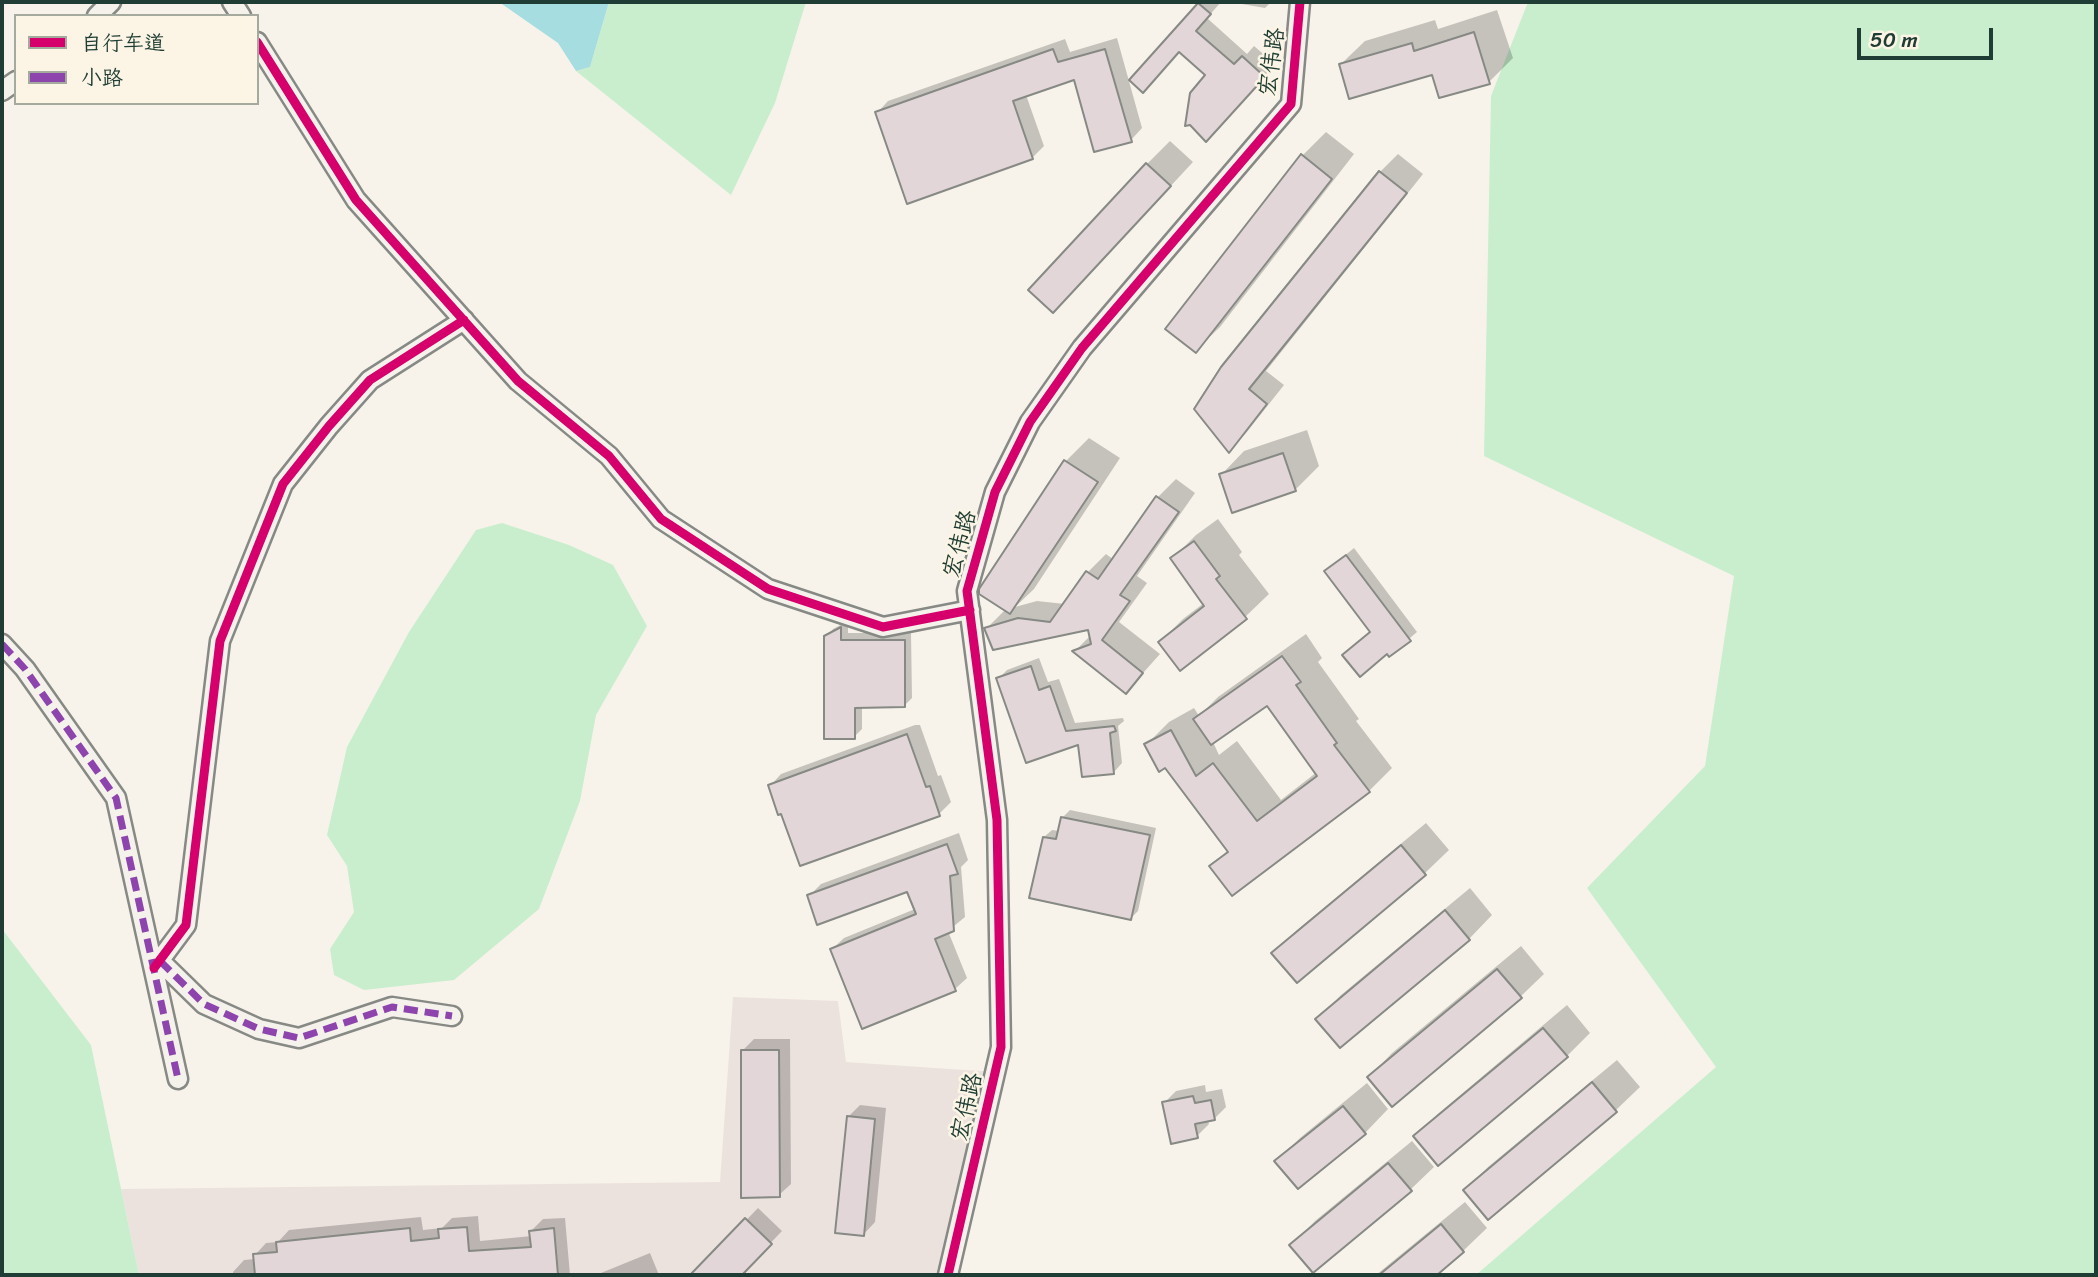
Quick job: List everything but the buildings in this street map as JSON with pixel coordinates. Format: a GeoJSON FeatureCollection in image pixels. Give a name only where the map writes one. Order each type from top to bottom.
{"type":"FeatureCollection","features":[{"type":"Feature","properties":{"kind":"street","name":"宏伟路"},"geometry":{"type":"LineString","coordinates":[[948,1275],[1001,1047],[998,820],[967,591],[995,492],[1030,422],[1082,348],[1291,104],[1300,2]]}},
{"type":"Feature","properties":{"kind":"street"},"geometry":{"type":"LineString","coordinates":[[259,45],[356,201],[518,381],[610,456],[661,519],[768,589],[883,627],[970,610]]}},
{"type":"Feature","properties":{"kind":"street"},"geometry":{"type":"LineString","coordinates":[[157,964],[186,925],[220,641],[283,484],[370,380],[464,320]]}},
{"type":"Feature","properties":{"kind":"street"},"geometry":{"type":"LineString","coordinates":[[2,645],[25,669],[116,798],[157,964],[178,1079]]}},
{"type":"Feature","properties":{"kind":"street"},"geometry":{"type":"LineString","coordinates":[[157,964],[204,1004],[258,1029],[299,1038],[392,1007],[452,1016]]}},
{"type":"Feature","properties":{"kind":"shaded area"},"geometry":{"type":"Polygon","coordinates":[[[733,997],[838,1001],[846,1062],[995,1072],[948,1275],[139,1275],[121,1189],[720,1182],[733,997]]]}},
{"type":"Feature","properties":{"kind":"green space"},"geometry":{"type":"Polygon","coordinates":[[[609,2],[806,2],[775,103],[731,195],[576,71],[590,67],[609,2]]]}},
{"type":"Feature","properties":{"kind":"green space"},"geometry":{"type":"Polygon","coordinates":[[[1528,2],[2096,2],[2096,1275],[1476,1275],[1716,1067],[1587,888],[1705,766],[1734,576],[1484,456],[1491,96],[1528,2]]]}},
{"type":"Feature","properties":{"kind":"green space"},"geometry":{"type":"Polygon","coordinates":[[[502,523],[569,545],[613,565],[647,626],[596,715],[580,801],[539,909],[454,980],[364,990],[334,975],[330,949],[354,912],[347,866],[327,835],[347,747],[409,632],[476,530],[502,523]]]}},
{"type":"Feature","properties":{"kind":"green space"},"geometry":{"type":"Polygon","coordinates":[[[2,929],[91,1045],[139,1275],[2,1275],[2,929]]]}},
{"type":"Feature","properties":{"kind":"water"},"geometry":{"type":"Polygon","coordinates":[[[499,2],[609,2],[590,67],[576,71],[558,43],[499,2]]]}},
{"type":"Feature","properties":{"kind":"marked path"},"geometry":{"type":"LineString","coordinates":[[2,644],[25,669],[116,798],[178,1079]]}},
{"type":"Feature","properties":{"kind":"marked path"},"geometry":{"type":"LineString","coordinates":[[160,961],[204,1004],[259,1029],[299,1038],[392,1007],[452,1016]]}},
{"type":"Feature","properties":{"kind":"cycle path"},"geometry":{"type":"LineString","coordinates":[[948,1275],[1001,1047],[997,820],[967,591],[995,492],[1030,422],[1082,348],[1291,104],[1300,2]]}},
{"type":"Feature","properties":{"kind":"cycle path"},"geometry":{"type":"LineString","coordinates":[[259,45],[356,200],[518,381],[609,456],[661,519],[768,589],[883,627],[970,610]]}},
{"type":"Feature","properties":{"kind":"cycle path"},"geometry":{"type":"LineString","coordinates":[[154,968],[186,925],[220,641],[283,484],[370,380],[464,320]]}}]}
